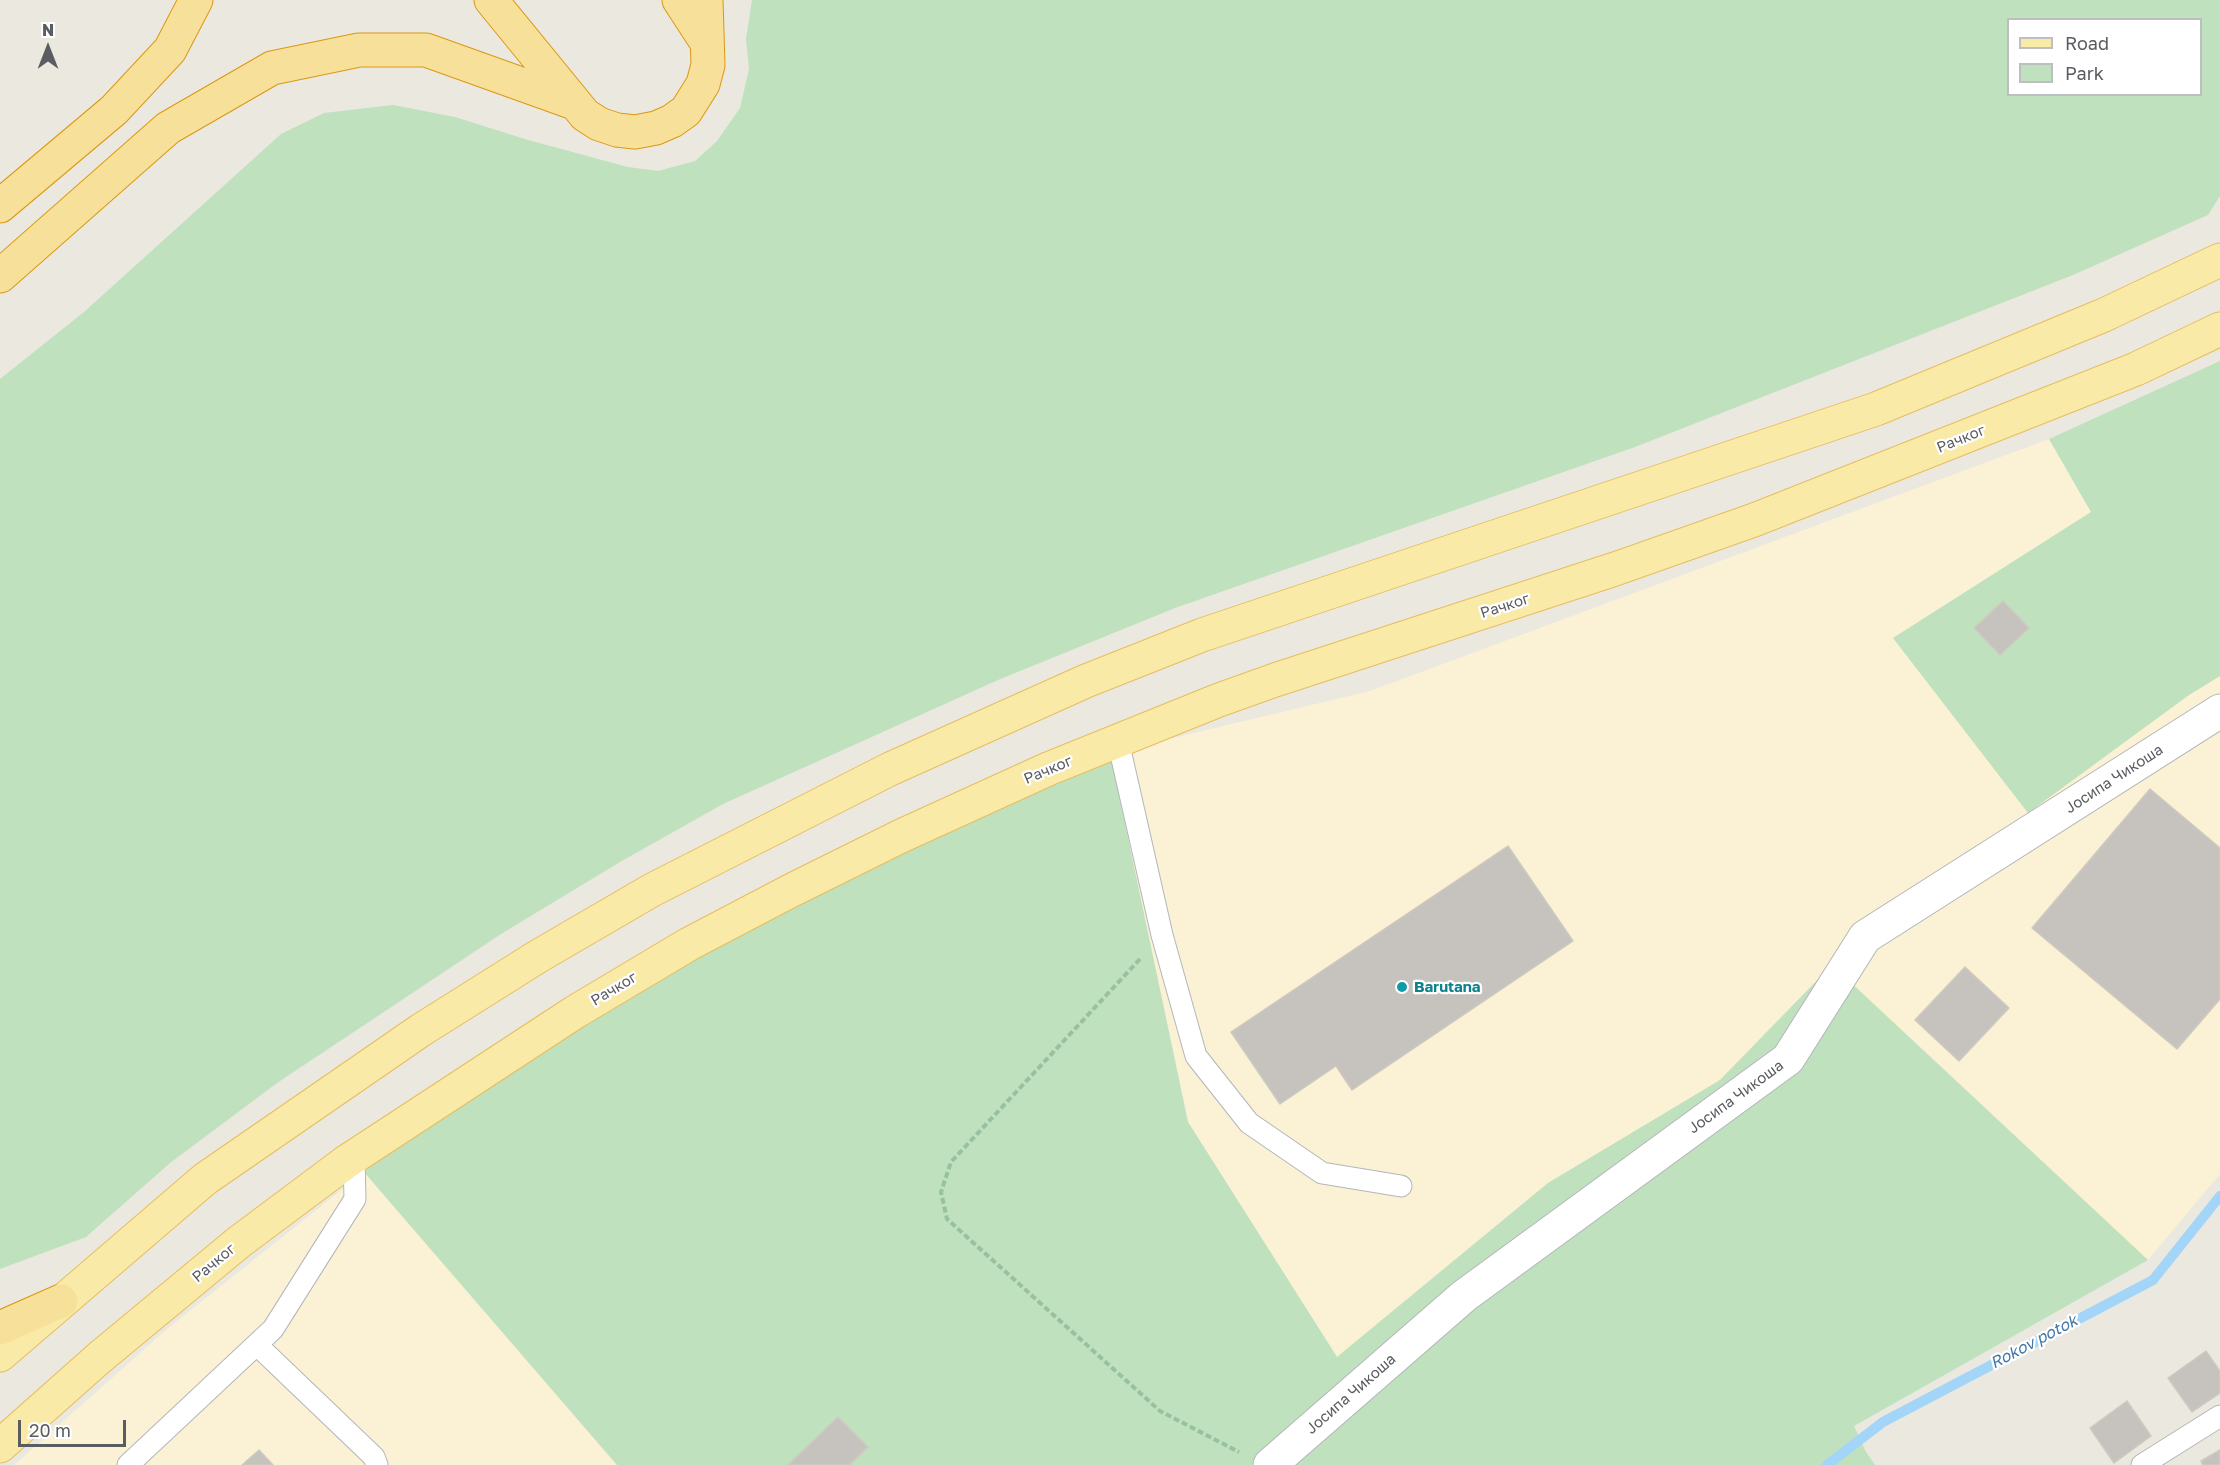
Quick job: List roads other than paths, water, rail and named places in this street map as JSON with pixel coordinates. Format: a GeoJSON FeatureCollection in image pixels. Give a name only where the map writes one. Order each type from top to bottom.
{"type":"FeatureCollection","features":[{"type":"Feature","properties":{"kind":"highway"},"geometry":{"type":"LineString","coordinates":[[0,206],[114,110],[170,50],[196,0]]}},
{"type":"Feature","properties":{"kind":"highway"},"geometry":{"type":"LineString","coordinates":[[490,0],[585,115],[599,124],[617,130],[635,132],[656,128],[672,121],[686,111],[696,98],[708,65],[706,0]]}},
{"type":"Feature","properties":{"kind":"highway"},"geometry":{"type":"LineString","coordinates":[[679,0],[707,43]]}},
{"type":"Feature","properties":{"kind":"highway"},"geometry":{"type":"LineString","coordinates":[[0,276],[168,128],[272,69],[359,50],[426,50],[574,104]]}},
{"type":"Feature","properties":{"kind":"highway"},"geometry":{"type":"LineString","coordinates":[[0,1328],[61,1301]]}},
{"type":"Feature","properties":{"kind":"main road"},"geometry":{"type":"LineString","coordinates":[[0,1355],[205,1179],[421,1029],[537,957],[652,890],[890,769],[1086,681],[1202,635],[1876,409],[2104,315],[2220,260]]}},
{"type":"Feature","properties":{"kind":"main road","name":"Рачког"},"geometry":{"type":"LineString","coordinates":[[0,1446],[99,1358],[239,1242],[354,1158],[575,1012],[689,944],[792,890],[901,836],[1048,769],[1118,741],[1275,680],[1551,591],[1754,520],[2136,369],[2220,328]]}},
{"type":"Feature","properties":{"kind":"street","name":"Јосипа Чикоша"},"geometry":{"type":"LineString","coordinates":[[1256,1460],[1464,1296],[1788,1059],[1865,937],[2220,711]]}},
{"type":"Feature","properties":{"kind":"lane"},"geometry":{"type":"LineString","coordinates":[[1118,741],[1162,935],[1196,1056],[1249,1123],[1322,1173],[1401,1186]]}},
{"type":"Feature","properties":{"kind":"lane"},"geometry":{"type":"LineString","coordinates":[[128,1465],[273,1329],[355,1199],[354,1158]]}},
{"type":"Feature","properties":{"kind":"lane"},"geometry":{"type":"LineString","coordinates":[[257,1345],[374,1457],[377,1465]]}},
{"type":"Feature","properties":{"kind":"lane"},"geometry":{"type":"LineString","coordinates":[[2142,1465],[2220,1416]]}},
{"type":"Feature","properties":{"kind":"waterway","name":"Rokov potok"},"geometry":{"type":"LineString","coordinates":[[1827,1465],[1883,1422],[2153,1280],[2220,1196]]}},
{"type":"Feature","properties":{"kind":"place","name":"Barutana"},"geometry":{"type":"Point","coordinates":[1402,987]}}]}
